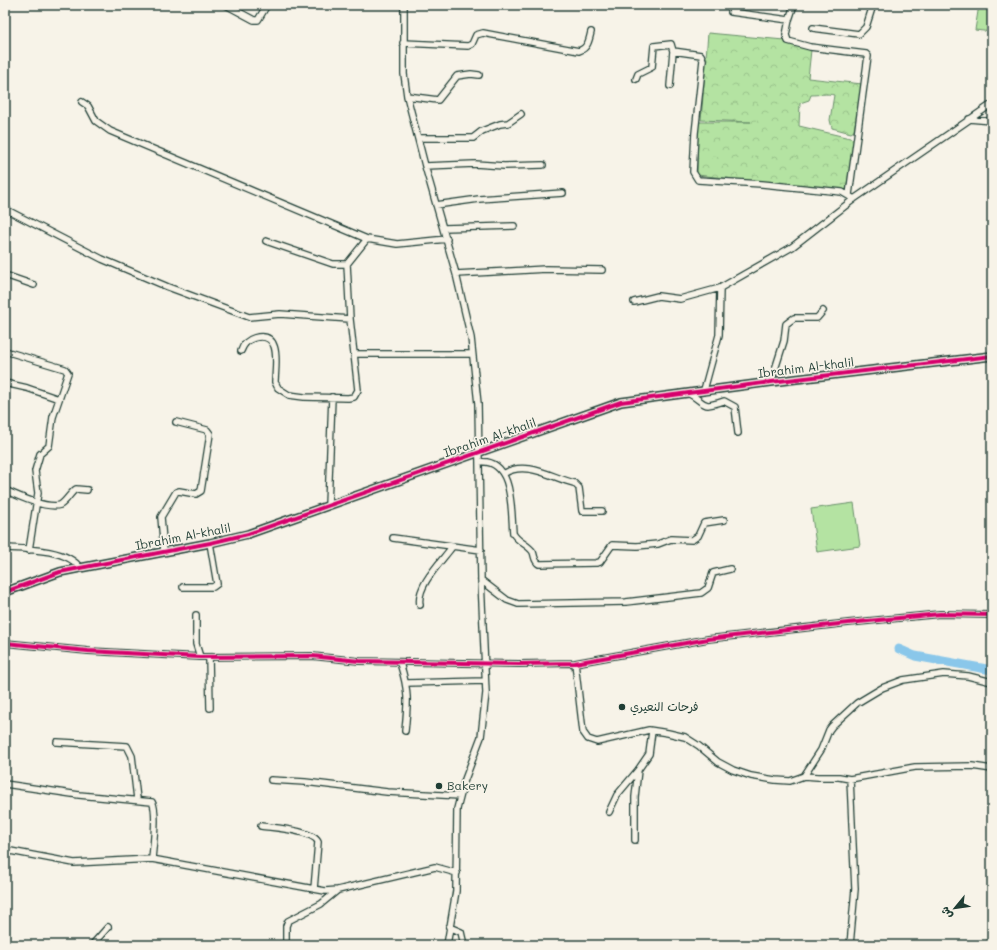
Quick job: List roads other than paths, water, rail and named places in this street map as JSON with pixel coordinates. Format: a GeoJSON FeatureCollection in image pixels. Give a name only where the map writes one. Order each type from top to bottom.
{"type":"FeatureCollection","features":[{"type":"Feature","properties":{"kind":"street"},"geometry":{"type":"LineString","coordinates":[[226,5],[254,20],[258,20],[267,5]]}},
{"type":"Feature","properties":{"kind":"street"},"geometry":{"type":"LineString","coordinates":[[404,5],[404,74],[408,96],[425,166],[456,274],[470,338],[478,404],[481,580],[486,681],[484,723],[481,737],[460,796],[457,809],[457,873],[450,927],[446,945]]}},
{"type":"Feature","properties":{"kind":"street"},"geometry":{"type":"LineString","coordinates":[[794,5],[786,34],[788,41],[810,47],[866,54],[868,56],[849,195]]}},
{"type":"Feature","properties":{"kind":"street"},"geometry":{"type":"LineString","coordinates":[[813,28],[859,34],[866,27],[873,5]]}},
{"type":"Feature","properties":{"kind":"street"},"geometry":{"type":"LineString","coordinates":[[730,12],[789,20]]}},
{"type":"Feature","properties":{"kind":"street"},"geometry":{"type":"LineString","coordinates":[[403,43],[468,46],[472,44],[476,36],[483,33],[580,51],[584,50],[587,45],[591,32]]}},
{"type":"Feature","properties":{"kind":"street"},"geometry":{"type":"LineString","coordinates":[[636,78],[638,74],[652,67],[653,48],[655,45],[671,44],[674,50],[670,86]]}},
{"type":"Feature","properties":{"kind":"street"},"geometry":{"type":"LineString","coordinates":[[674,50],[698,53],[703,57],[695,133],[693,172],[696,179],[834,192],[849,195],[854,199]]}},
{"type":"Feature","properties":{"kind":"street"},"geometry":{"type":"LineString","coordinates":[[408,96],[438,100],[457,76],[471,74],[479,76]]}},
{"type":"Feature","properties":{"kind":"street"},"geometry":{"type":"LineString","coordinates":[[82,102],[88,106],[96,121],[110,131],[367,239],[397,244],[447,239]]}},
{"type":"Feature","properties":{"kind":"street"},"geometry":{"type":"LineString","coordinates":[[634,302],[658,296],[680,299],[720,288],[792,247],[854,199],[992,104]]}},
{"type":"Feature","properties":{"kind":"street"},"geometry":{"type":"LineString","coordinates":[[418,138],[474,138],[482,131],[500,124],[508,123],[521,114]]}},
{"type":"Feature","properties":{"kind":"street"},"geometry":{"type":"LineString","coordinates":[[969,119],[992,121]]}},
{"type":"Feature","properties":{"kind":"street"},"geometry":{"type":"LineString","coordinates":[[425,166],[475,164],[504,166],[543,165]]}},
{"type":"Feature","properties":{"kind":"street"},"geometry":{"type":"LineString","coordinates":[[436,205],[479,199],[563,193]]}},
{"type":"Feature","properties":{"kind":"street"},"geometry":{"type":"LineString","coordinates":[[5,209],[102,259],[168,287],[249,317],[280,314],[350,320]]}},
{"type":"Feature","properties":{"kind":"street"},"geometry":{"type":"LineString","coordinates":[[444,228],[514,226]]}},
{"type":"Feature","properties":{"kind":"street"},"geometry":{"type":"LineString","coordinates":[[242,351],[243,345],[250,340],[261,337],[267,338],[277,352],[275,382],[278,388],[289,395],[354,397],[357,394],[350,320],[347,264],[367,239]]}},
{"type":"Feature","properties":{"kind":"street"},"geometry":{"type":"LineString","coordinates":[[266,240],[334,264],[347,264]]}},
{"type":"Feature","properties":{"kind":"street"},"geometry":{"type":"LineString","coordinates":[[456,274],[546,269],[602,270]]}},
{"type":"Feature","properties":{"kind":"street"},"geometry":{"type":"LineString","coordinates":[[5,275],[34,285]]}},
{"type":"Feature","properties":{"kind":"street"},"geometry":{"type":"LineString","coordinates":[[704,390],[719,335],[720,288]]}},
{"type":"Feature","properties":{"kind":"street"},"geometry":{"type":"LineString","coordinates":[[771,382],[784,341],[786,324],[794,318],[817,318],[823,311]]}},
{"type":"Feature","properties":{"kind":"street"},"geometry":{"type":"LineString","coordinates":[[5,351],[66,369],[68,373],[53,417],[49,446],[40,454],[35,471],[38,492],[29,550]]}},
{"type":"Feature","properties":{"kind":"street"},"geometry":{"type":"LineString","coordinates":[[354,354],[472,354]]}},
{"type":"Feature","properties":{"kind":"street","name":"Ibrahim Al-khalil"},"geometry":{"type":"LineString","coordinates":[[5,592],[60,572],[210,543],[248,534],[412,477],[479,451],[533,434],[610,405],[636,399],[688,392],[992,356]]}},
{"type":"Feature","properties":{"kind":"street"},"geometry":{"type":"LineString","coordinates":[[5,383],[27,388],[59,399]]}},
{"type":"Feature","properties":{"kind":"street"},"geometry":{"type":"LineString","coordinates":[[688,392],[706,406],[714,406],[724,401],[735,407],[738,433]]}},
{"type":"Feature","properties":{"kind":"street"},"geometry":{"type":"LineString","coordinates":[[328,506],[332,397]]}},
{"type":"Feature","properties":{"kind":"street"},"geometry":{"type":"LineString","coordinates":[[164,552],[161,520],[162,514],[176,492],[179,491],[196,494],[201,491],[210,434],[207,430],[176,422]]}},
{"type":"Feature","properties":{"kind":"street"},"geometry":{"type":"LineString","coordinates":[[479,462],[489,462],[497,466],[505,474],[515,538],[532,552],[536,562],[539,564],[596,563],[600,562],[612,545],[637,546],[658,544],[671,540],[692,540],[698,536],[704,523],[724,520]]}},
{"type":"Feature","properties":{"kind":"street"},"geometry":{"type":"LineString","coordinates":[[505,474],[511,469],[534,470],[574,483],[579,488],[582,511],[602,511]]}},
{"type":"Feature","properties":{"kind":"street"},"geometry":{"type":"LineString","coordinates":[[5,490],[37,502],[58,505],[65,501],[76,489],[87,490]]}},
{"type":"Feature","properties":{"kind":"street"},"geometry":{"type":"LineString","coordinates":[[392,538],[481,550]]}},
{"type":"Feature","properties":{"kind":"street"},"geometry":{"type":"LineString","coordinates":[[183,587],[213,587],[217,584],[210,543]]}},
{"type":"Feature","properties":{"kind":"street"},"geometry":{"type":"LineString","coordinates":[[420,605],[420,593],[425,583],[452,547]]}},
{"type":"Feature","properties":{"kind":"street"},"geometry":{"type":"LineString","coordinates":[[5,548],[65,556],[76,561],[80,568]]}},
{"type":"Feature","properties":{"kind":"street"},"geometry":{"type":"LineString","coordinates":[[481,580],[513,603],[594,604],[626,602],[701,593],[708,588],[713,572],[730,569]]}},
{"type":"Feature","properties":{"kind":"street"},"geometry":{"type":"LineString","coordinates":[[5,643],[88,651],[200,657],[312,656],[359,661],[485,665],[575,662],[715,638],[940,614],[992,615]]}},
{"type":"Feature","properties":{"kind":"street"},"geometry":{"type":"LineString","coordinates":[[196,615],[196,644],[200,657]]}},
{"type":"Feature","properties":{"kind":"street"},"geometry":{"type":"LineString","coordinates":[[209,657],[210,708]]}},
{"type":"Feature","properties":{"kind":"street"},"geometry":{"type":"LineString","coordinates":[[400,662],[407,683],[408,696],[405,731]]}},
{"type":"Feature","properties":{"kind":"street"},"geometry":{"type":"LineString","coordinates":[[575,662],[583,732],[588,739],[597,742],[634,733],[652,731],[685,737],[699,746],[718,762],[751,776],[790,780],[804,776],[818,778],[839,777],[850,780],[915,767],[965,766],[992,769]]}},
{"type":"Feature","properties":{"kind":"street"},"geometry":{"type":"LineString","coordinates":[[804,776],[822,750],[829,730],[832,726],[857,703],[882,688],[903,680],[944,674],[968,676],[992,682]]}},
{"type":"Feature","properties":{"kind":"street"},"geometry":{"type":"LineString","coordinates":[[407,683],[486,681]]}},
{"type":"Feature","properties":{"kind":"street"},"geometry":{"type":"LineString","coordinates":[[609,812],[617,795],[649,754],[652,731]]}},
{"type":"Feature","properties":{"kind":"street"},"geometry":{"type":"LineString","coordinates":[[57,742],[127,746],[132,756],[137,799]]}},
{"type":"Feature","properties":{"kind":"street"},"geometry":{"type":"LineString","coordinates":[[635,840],[635,797],[638,770]]}},
{"type":"Feature","properties":{"kind":"street"},"geometry":{"type":"LineString","coordinates":[[271,780],[305,782],[387,792],[460,796]]}},
{"type":"Feature","properties":{"kind":"street"},"geometry":{"type":"LineString","coordinates":[[850,780],[855,889],[850,945]]}},
{"type":"Feature","properties":{"kind":"street"},"geometry":{"type":"LineString","coordinates":[[5,784],[79,795],[148,800],[154,805],[152,859]]}},
{"type":"Feature","properties":{"kind":"street"},"geometry":{"type":"LineString","coordinates":[[261,826],[298,832],[317,838],[318,842],[314,889]]}},
{"type":"Feature","properties":{"kind":"street"},"geometry":{"type":"LineString","coordinates":[[5,850],[74,863],[152,859],[314,889],[338,890],[435,867],[457,873]]}},
{"type":"Feature","properties":{"kind":"street"},"geometry":{"type":"LineString","coordinates":[[286,945],[286,926],[288,921],[321,904],[338,890]]}},
{"type":"Feature","properties":{"kind":"street"},"geometry":{"type":"LineString","coordinates":[[92,945],[108,927]]}},
{"type":"Feature","properties":{"kind":"street"},"geometry":{"type":"LineString","coordinates":[[450,927],[461,932],[464,945]]}},
{"type":"Feature","properties":{"kind":"waterway"},"geometry":{"type":"LineString","coordinates":[[899,649],[915,656],[992,670]]}},
{"type":"Feature","properties":{"kind":"place","name":"فرحات النعيري"},"geometry":{"type":"Point","coordinates":[622,707]}},
{"type":"Feature","properties":{"kind":"place","name":"Bakery"},"geometry":{"type":"Point","coordinates":[439,786]}}]}
